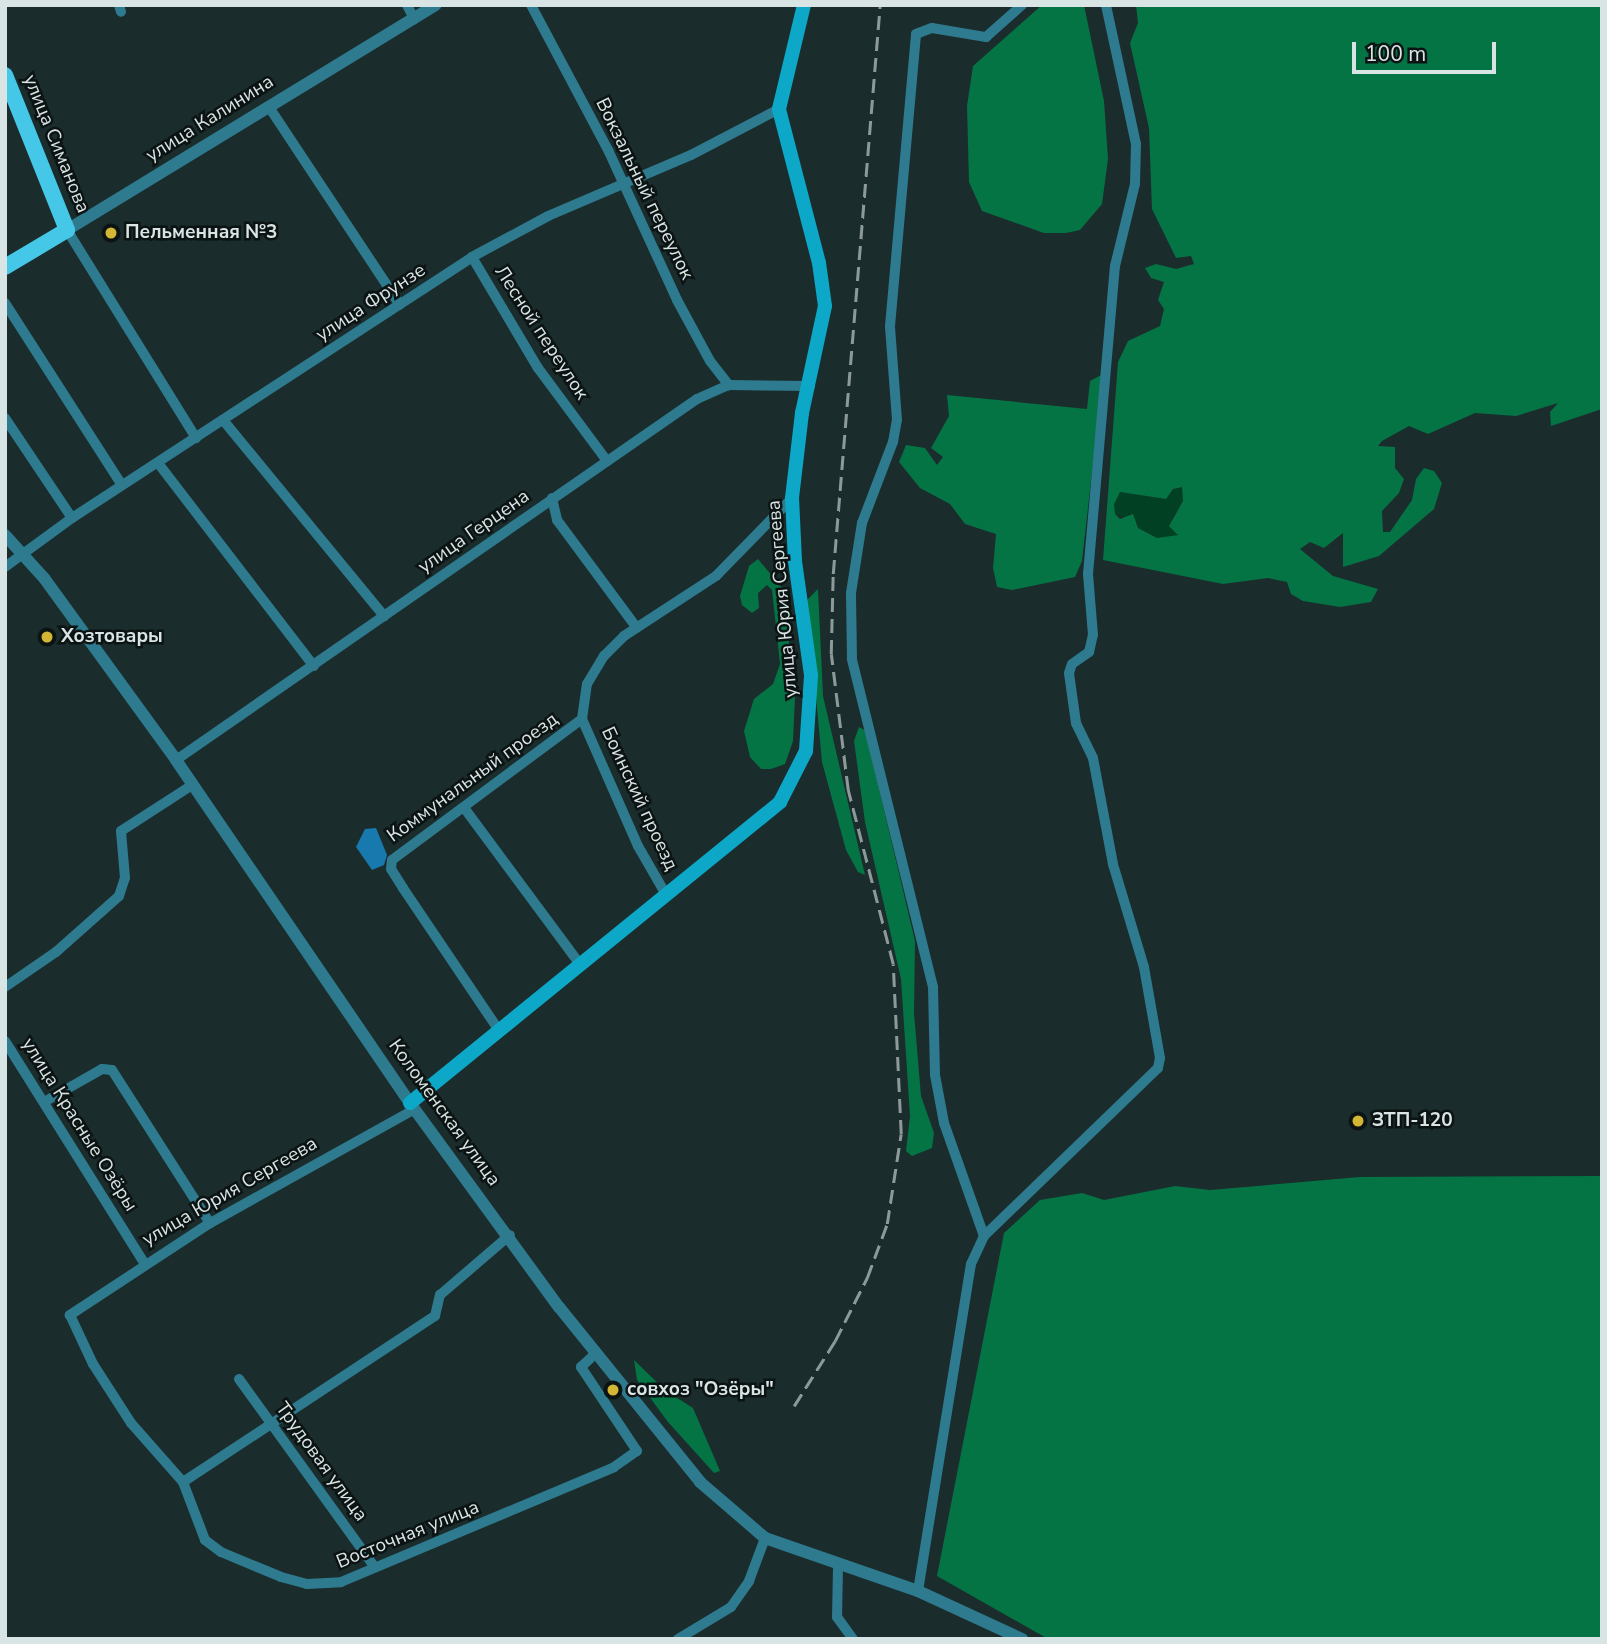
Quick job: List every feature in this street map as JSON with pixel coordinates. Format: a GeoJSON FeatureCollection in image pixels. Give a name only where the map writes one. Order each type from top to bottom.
{"type":"FeatureCollection","features":[{"type":"Feature","properties":{"kind":"main road","name":"улица Юрия Сергеева"},"geometry":{"type":"LineString","coordinates":[[412,1106],[498,1029],[780,802],[806,751],[811,675],[795,561],[792,498],[802,413],[823,331],[824,288],[779,109],[804,5]]}},
{"type":"Feature","properties":{"kind":"main road","name":"улица Симанова"},"geometry":{"type":"LineString","coordinates":[[5,75],[67,230]]}},
{"type":"Feature","properties":{"kind":"main road","name":"улица Калинина"},"geometry":{"type":"LineString","coordinates":[[5,267],[67,230]]}},
{"type":"Feature","properties":{"kind":"street"},"geometry":{"type":"LineString","coordinates":[[407,5],[414,19]]}},
{"type":"Feature","properties":{"kind":"street","name":"улица Калинина"},"geometry":{"type":"LineString","coordinates":[[67,230],[436,5]]}},
{"type":"Feature","properties":{"kind":"street","name":"Вокзальный переулок"},"geometry":{"type":"LineString","coordinates":[[531,5],[684,312],[729,385]]}},
{"type":"Feature","properties":{"kind":"street"},"geometry":{"type":"LineString","coordinates":[[984,1236],[944,1123],[935,1075],[933,987],[852,659],[851,593],[862,523],[893,442],[897,420],[890,326],[916,34],[932,28],[986,37],[1022,5]]}},
{"type":"Feature","properties":{"kind":"street"},"geometry":{"type":"LineString","coordinates":[[918,1591],[971,1265],[984,1236],[1158,1068],[1160,1058],[1144,967],[1113,864],[1093,758],[1076,723],[1069,673],[1072,664],[1089,652],[1093,635],[1088,574],[1115,267],[1135,184],[1136,144],[1106,5]]}},
{"type":"Feature","properties":{"kind":"street"},"geometry":{"type":"LineString","coordinates":[[269,107],[400,305]]}},
{"type":"Feature","properties":{"kind":"street","name":"улица Фрунзе"},"geometry":{"type":"LineString","coordinates":[[5,568],[72,518],[472,257],[548,215],[622,184],[779,109]]}},
{"type":"Feature","properties":{"kind":"street"},"geometry":{"type":"LineString","coordinates":[[67,230],[196,438]]}},
{"type":"Feature","properties":{"kind":"street","name":"Лесной переулок"},"geometry":{"type":"LineString","coordinates":[[472,257],[538,368],[607,461]]}},
{"type":"Feature","properties":{"kind":"street"},"geometry":{"type":"LineString","coordinates":[[5,303],[122,485]]}},
{"type":"Feature","properties":{"kind":"street","name":"улица Герцена"},"geometry":{"type":"LineString","coordinates":[[176,760],[697,399],[729,385],[810,386]]}},
{"type":"Feature","properties":{"kind":"street"},"geometry":{"type":"LineString","coordinates":[[5,418],[72,518]]}},
{"type":"Feature","properties":{"kind":"street"},"geometry":{"type":"LineString","coordinates":[[223,420],[384,616]]}},
{"type":"Feature","properties":{"kind":"street"},"geometry":{"type":"LineString","coordinates":[[158,463],[314,666]]}},
{"type":"Feature","properties":{"kind":"street"},"geometry":{"type":"LineString","coordinates":[[552,498],[557,520],[638,628]]}},
{"type":"Feature","properties":{"kind":"street","name":"Коммунальный проезд"},"geometry":{"type":"LineString","coordinates":[[498,1029],[402,888],[391,869],[392,860],[465,809],[582,719],[594,669],[638,628],[716,576],[792,498]]}},
{"type":"Feature","properties":{"kind":"street","name":"Коломенская улица"},"geometry":{"type":"LineString","coordinates":[[5,535],[22,557],[44,578],[176,760],[412,1106],[510,1235],[595,1354],[700,1482],[765,1538],[838,1567],[918,1591],[1022,1639]]}},
{"type":"Feature","properties":{"kind":"street","name":"Боинский проезд"},"geometry":{"type":"LineString","coordinates":[[582,719],[633,836],[665,893]]}},
{"type":"Feature","properties":{"kind":"street"},"geometry":{"type":"LineString","coordinates":[[5,987],[56,952],[118,896],[125,877],[121,831],[192,785]]}},
{"type":"Feature","properties":{"kind":"street"},"geometry":{"type":"LineString","coordinates":[[465,809],[579,963]]}},
{"type":"Feature","properties":{"kind":"street","name":"улица Красные Озёры"},"geometry":{"type":"LineString","coordinates":[[5,1041],[145,1264]]}},
{"type":"Feature","properties":{"kind":"street"},"geometry":{"type":"LineString","coordinates":[[44,1102],[102,1069],[112,1070],[210,1223]]}},
{"type":"Feature","properties":{"kind":"street","name":"улица Юрия Сергеева"},"geometry":{"type":"LineString","coordinates":[[70,1315],[210,1223],[412,1106]]}},
{"type":"Feature","properties":{"kind":"street"},"geometry":{"type":"LineString","coordinates":[[183,1482],[435,1317],[440,1295],[510,1235]]}},
{"type":"Feature","properties":{"kind":"street","name":"Восточная улица"},"geometry":{"type":"LineString","coordinates":[[70,1315],[93,1364],[131,1423],[183,1482],[197,1527],[221,1552],[307,1584],[341,1582],[374,1566],[548,1497],[631,1458],[637,1451],[629,1433],[581,1367],[595,1354]]}},
{"type":"Feature","properties":{"kind":"street","name":"Трудовая улица"},"geometry":{"type":"LineString","coordinates":[[239,1379],[374,1566]]}},
{"type":"Feature","properties":{"kind":"street"},"geometry":{"type":"LineString","coordinates":[[678,1639],[731,1607],[749,1581],[765,1538]]}},
{"type":"Feature","properties":{"kind":"street"},"geometry":{"type":"LineString","coordinates":[[838,1567],[837,1617],[853,1639]]}},
{"type":"Feature","properties":{"kind":"green space"},"geometry":{"type":"Polygon","coordinates":[[[1042,5],[1084,5],[1104,101],[1108,159],[1102,204],[1080,230],[1066,233],[1044,233],[982,211],[969,182],[967,106],[973,66],[1042,5]]]}},
{"type":"Feature","properties":{"kind":"green space"},"geometry":{"type":"Polygon","coordinates":[[[1136,5],[1602,5],[1602,409],[1551,426],[1550,412],[1558,403],[1516,416],[1475,413],[1428,434],[1409,426],[1382,441],[1378,446],[1395,447],[1395,468],[1404,479],[1399,493],[1382,511],[1383,532],[1390,532],[1412,500],[1416,479],[1424,468],[1434,471],[1442,483],[1434,509],[1379,556],[1343,567],[1343,533],[1324,548],[1310,542],[1300,549],[1333,576],[1378,589],[1371,602],[1340,607],[1303,601],[1291,594],[1287,582],[1268,578],[1223,584],[1103,560],[1118,362],[1128,341],[1160,326],[1164,309],[1158,300],[1164,282],[1151,278],[1145,268],[1156,264],[1176,269],[1194,264],[1191,256],[1176,258],[1152,209],[1149,128],[1130,43],[1138,23],[1136,5]],[[1182,487],[1173,489],[1166,499],[1120,492],[1114,504],[1115,514],[1120,519],[1133,514],[1138,528],[1157,538],[1178,535],[1169,526],[1183,501],[1182,487]]]}},
{"type":"Feature","properties":{"kind":"green space"},"geometry":{"type":"Polygon","coordinates":[[[1103,374],[1082,561],[1075,577],[1012,590],[997,587],[993,568],[996,534],[965,524],[950,504],[920,488],[899,462],[906,445],[925,448],[937,465],[943,457],[931,448],[949,416],[947,395],[1087,409],[1090,381],[1103,374]]]}},
{"type":"Feature","properties":{"kind":"green space"},"geometry":{"type":"Polygon","coordinates":[[[1182,487],[1183,501],[1172,518],[1179,535],[1157,538],[1138,528],[1137,522],[1115,514],[1114,504],[1120,492],[1165,499],[1173,489],[1182,487]]]}},
{"type":"Feature","properties":{"kind":"green space"},"geometry":{"type":"Polygon","coordinates":[[[758,559],[783,589],[795,697],[793,741],[785,764],[771,769],[761,769],[750,757],[744,731],[754,699],[773,684],[780,664],[772,590],[767,585],[758,593],[759,608],[752,613],[742,605],[740,596],[749,566],[758,559]]]}},
{"type":"Feature","properties":{"kind":"green space"},"geometry":{"type":"Polygon","coordinates":[[[818,589],[823,696],[865,875],[858,872],[846,850],[822,762],[807,600],[818,589]]]}},
{"type":"Feature","properties":{"kind":"green space"},"geometry":{"type":"Polygon","coordinates":[[[859,727],[865,730],[915,941],[914,1013],[921,1096],[934,1133],[932,1148],[912,1156],[906,1151],[910,1116],[901,979],[865,822],[854,741],[859,727]]]}},
{"type":"Feature","properties":{"kind":"green space"},"geometry":{"type":"Polygon","coordinates":[[[1602,1176],[1602,1639],[1048,1639],[937,1576],[1004,1233],[1040,1200],[1082,1193],[1104,1200],[1175,1186],[1210,1190],[1360,1177],[1602,1176]]]}},
{"type":"Feature","properties":{"kind":"green space"},"geometry":{"type":"Polygon","coordinates":[[[634,1360],[666,1391],[693,1408],[720,1471],[714,1473],[668,1422],[637,1380],[634,1360]]]}},
{"type":"Feature","properties":{"kind":"water"},"geometry":{"type":"Polygon","coordinates":[[[376,828],[387,855],[384,865],[372,870],[356,847],[365,829],[376,828]]]}},
{"type":"Feature","properties":{"kind":"railway"},"geometry":{"type":"LineString","coordinates":[[794,1406],[835,1341],[867,1278],[887,1224],[901,1134],[893,964],[848,790],[831,654],[833,574],[880,5]]}},
{"type":"Feature","properties":{"kind":"place","name":"Пельменная №3"},"geometry":{"type":"Point","coordinates":[111,233]}},
{"type":"Feature","properties":{"kind":"place","name":"Хозтовары"},"geometry":{"type":"Point","coordinates":[47,637]}},
{"type":"Feature","properties":{"kind":"place","name":"ЗТП-120"},"geometry":{"type":"Point","coordinates":[1358,1121]}},
{"type":"Feature","properties":{"kind":"place","name":"совхоз \"Озёры\""},"geometry":{"type":"Point","coordinates":[613,1390]}}]}
